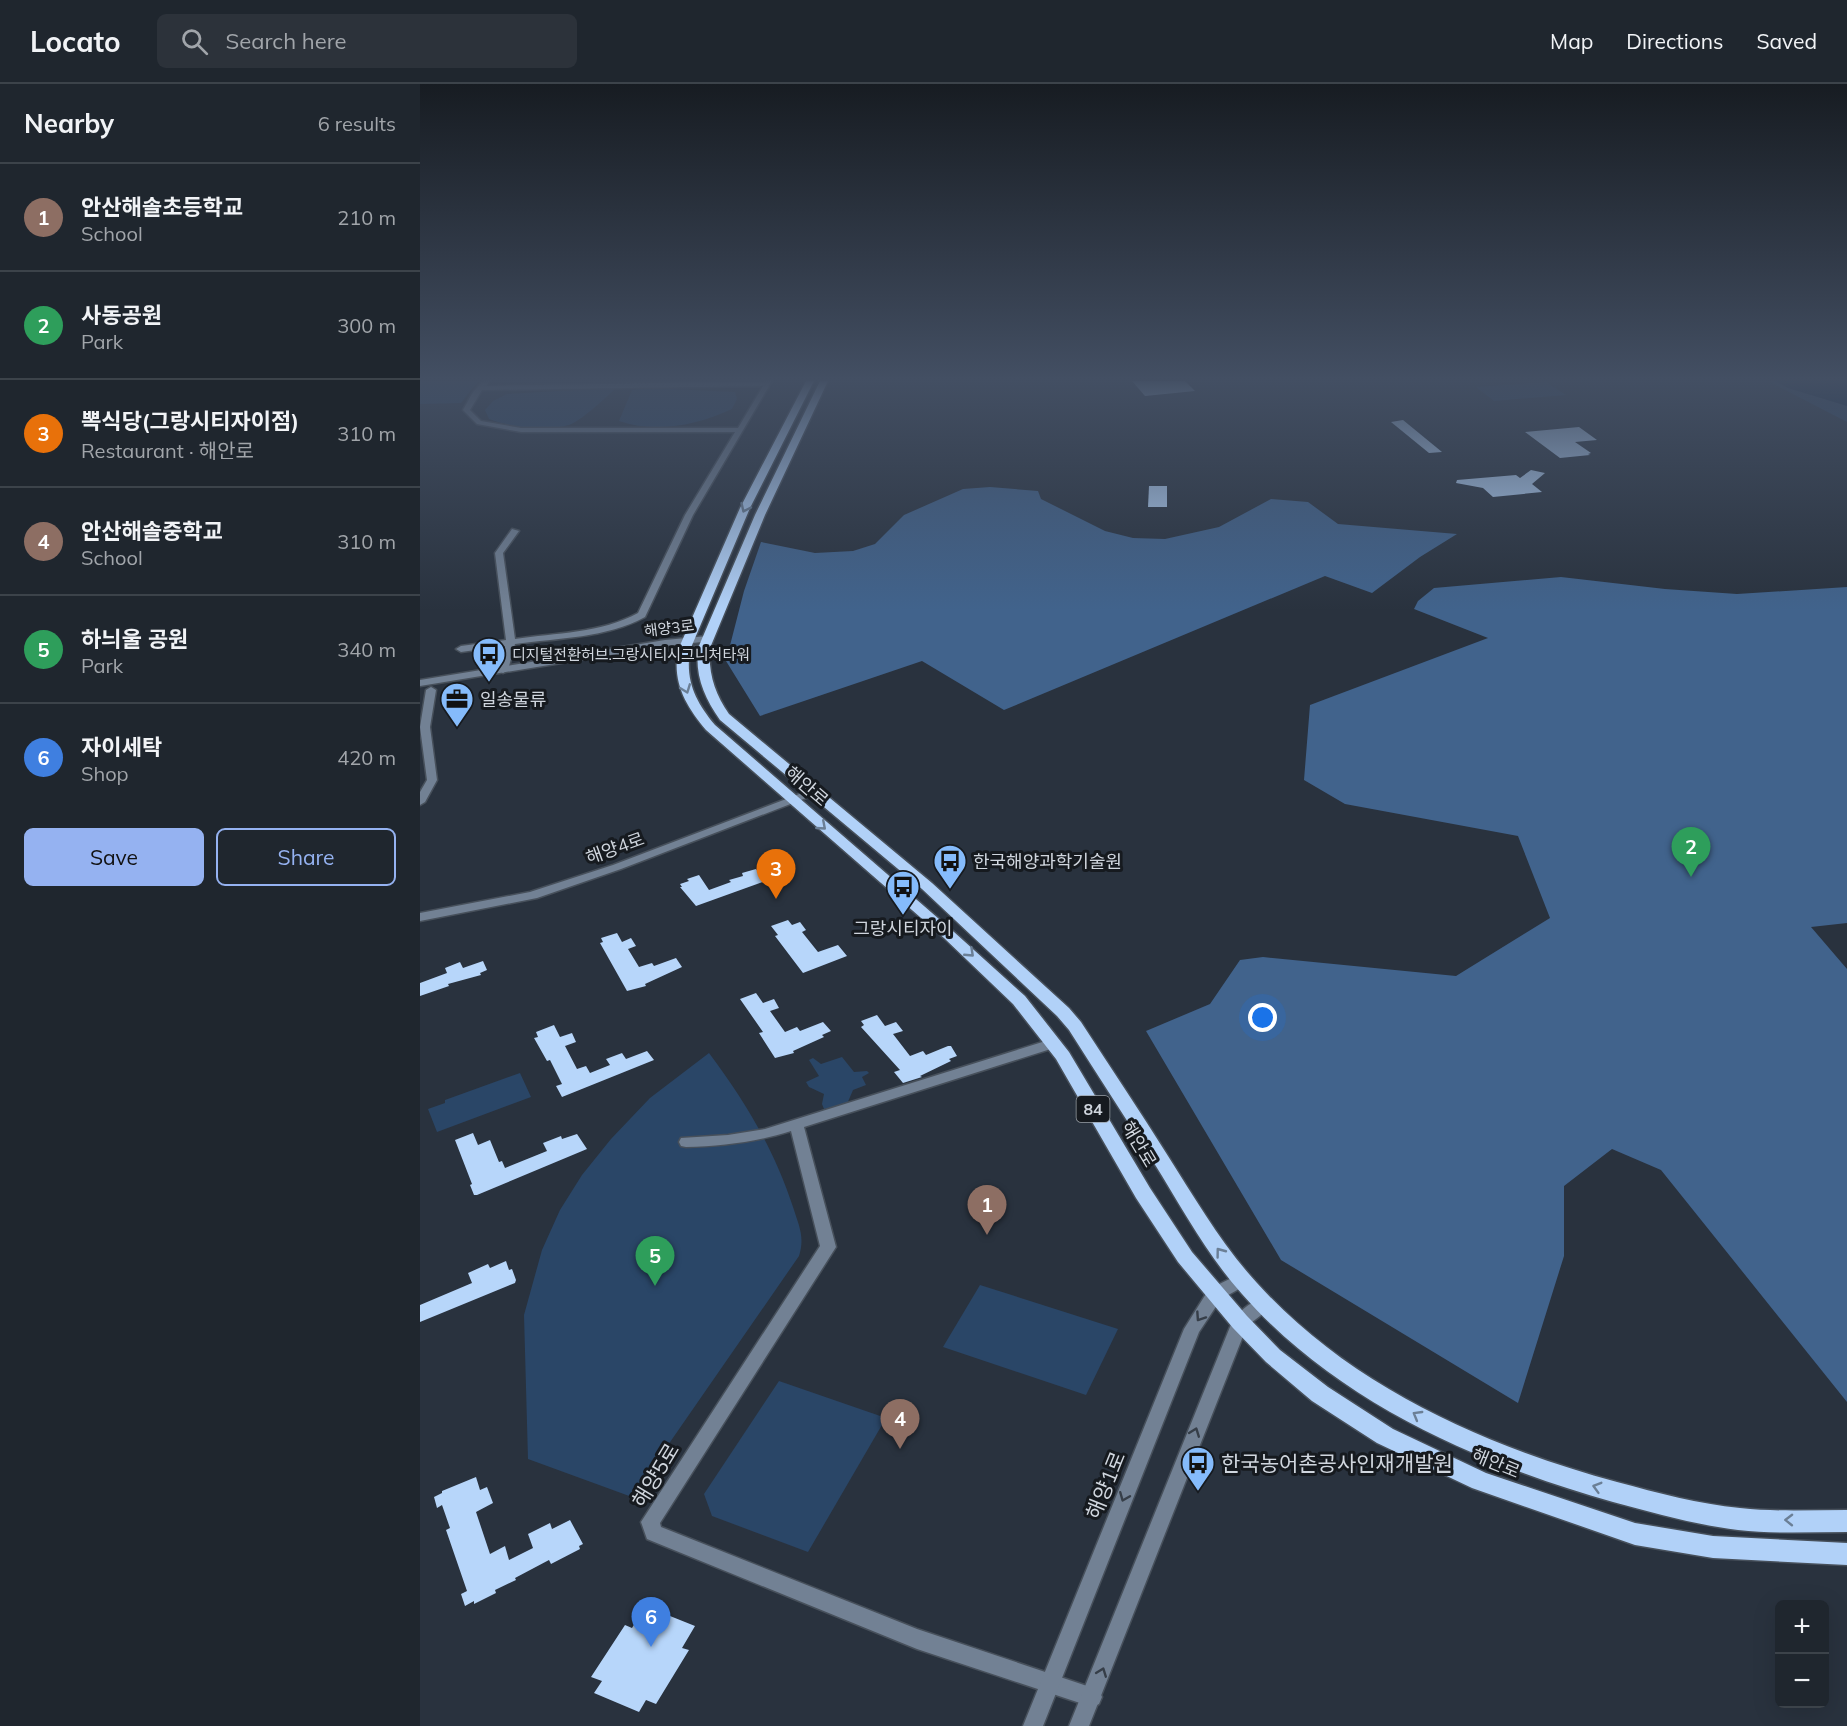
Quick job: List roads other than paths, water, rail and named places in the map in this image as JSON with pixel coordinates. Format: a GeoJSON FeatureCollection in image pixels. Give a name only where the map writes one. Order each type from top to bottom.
{"type":"FeatureCollection","features":[{"type":"Feature","properties":{"kind":"main road","name":"해안로"},"geometry":{"type":"LineString","coordinates":[[771,458],[745,508],[681,661],[682,682],[699,714],[719,737],[969,953],[1019,1000],[1062,1056],[1143,1193],[1185,1257],[1215,1294],[1273,1356],[1320,1394],[1385,1436],[1480,1481],[1635,1534],[1713,1547],[1847,1554]]}},
{"type":"Feature","properties":{"kind":"main road","name":"해안로"},"geometry":{"type":"LineString","coordinates":[[787,458],[760,515],[706,643],[702,664],[712,700],[724,717],[927,886],[1063,1012],[1081,1036],[1217,1250],[1263,1304],[1292,1330],[1355,1378],[1433,1424],[1518,1461],[1598,1488],[1706,1513],[1740,1519],[1847,1521]]}},
{"type":"Feature","properties":{"kind":"street"},"geometry":{"type":"LineString","coordinates":[[461,649],[604,629],[631,621],[642,615],[689,515],[723,458]]}},
{"type":"Feature","properties":{"kind":"street"},"geometry":{"type":"LineString","coordinates":[[503,670],[512,642],[499,553],[515,531]]}},
{"type":"Feature","properties":{"kind":"street","name":"해양3로"},"geometry":{"type":"LineString","coordinates":[[420,683],[706,643]]}},
{"type":"Feature","properties":{"kind":"street","name":"해양3로"},"geometry":{"type":"LineString","coordinates":[[426,690],[648,654],[686,645]]}},
{"type":"Feature","properties":{"kind":"street"},"geometry":{"type":"LineString","coordinates":[[420,802],[432,780],[425,727],[426,690]]}},
{"type":"Feature","properties":{"kind":"street","name":"해양4로"},"geometry":{"type":"LineString","coordinates":[[420,917],[533,895],[617,867],[815,791]]}},
{"type":"Feature","properties":{"kind":"street"},"geometry":{"type":"LineString","coordinates":[[686,1142],[728,1140],[765,1134],[1052,1044]]}},
{"type":"Feature","properties":{"kind":"street","name":"해양5로"},"geometry":{"type":"LineString","coordinates":[[796,1124],[828,1247],[650,1522],[654,1533],[917,1639],[1092,1697]]}},
{"type":"Feature","properties":{"kind":"street","name":"해양1로"},"geometry":{"type":"LineString","coordinates":[[1033,1726],[1192,1329],[1215,1294],[1242,1279]]}},
{"type":"Feature","properties":{"kind":"street"},"geometry":{"type":"LineString","coordinates":[[1079,1726],[1240,1322],[1263,1304]]}},
{"type":"Feature","properties":{"kind":"place","name":"디지털전환허브.그랑시티시그니처타워"},"geometry":{"type":"Point","coordinates":[489,683]}},
{"type":"Feature","properties":{"kind":"place","name":"일송물류"},"geometry":{"type":"Point","coordinates":[457,728]}},
{"type":"Feature","properties":{"kind":"place","name":"사동공원"},"geometry":{"type":"Point","coordinates":[1691,877]}},
{"type":"Feature","properties":{"kind":"place","name":"한국해양과학기술원"},"geometry":{"type":"Point","coordinates":[950,890]}},
{"type":"Feature","properties":{"kind":"place","name":"뽁식당(그랑시티자이점)"},"geometry":{"type":"Point","coordinates":[776,899]}},
{"type":"Feature","properties":{"kind":"place","name":"그랑시티자이"},"geometry":{"type":"Point","coordinates":[903,916]}},
{"type":"Feature","properties":{"kind":"place","name":"안산해솔초등학교"},"geometry":{"type":"Point","coordinates":[987,1235]}},
{"type":"Feature","properties":{"kind":"place","name":"하늬울 공원"},"geometry":{"type":"Point","coordinates":[655,1286]}},
{"type":"Feature","properties":{"kind":"place","name":"안산해솔중학교"},"geometry":{"type":"Point","coordinates":[900,1449]}},
{"type":"Feature","properties":{"kind":"place","name":"한국농어촌공사인재개발원"},"geometry":{"type":"Point","coordinates":[1198,1492]}},
{"type":"Feature","properties":{"kind":"place","name":"자이세탁"},"geometry":{"type":"Point","coordinates":[651,1647]}}]}
